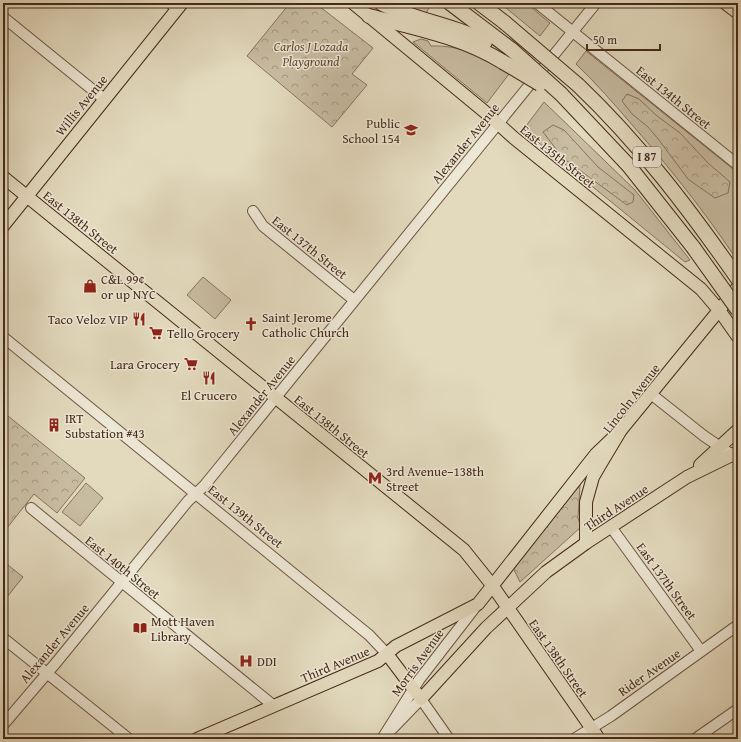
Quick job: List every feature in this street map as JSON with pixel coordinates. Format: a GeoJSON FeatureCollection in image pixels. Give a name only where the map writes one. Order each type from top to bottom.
{"type":"FeatureCollection","features":[{"type":"Feature","properties":{"kind":"highway"},"geometry":{"type":"LineString","coordinates":[[381,3],[412,16],[466,33],[485,42],[507,56],[540,84],[559,96]]}},
{"type":"Feature","properties":{"kind":"highway","name":"I 87"},"geometry":{"type":"LineString","coordinates":[[450,3],[507,56],[579,113],[629,166],[694,247],[738,310]]}},
{"type":"Feature","properties":{"kind":"highway","name":"I 87"},"geometry":{"type":"LineString","coordinates":[[479,3],[504,22],[578,85],[604,110],[651,162],[708,236],[738,279]]}},
{"type":"Feature","properties":{"kind":"highway"},"geometry":{"type":"LineString","coordinates":[[488,3],[504,22]]}},
{"type":"Feature","properties":{"kind":"highway"},"geometry":{"type":"LineString","coordinates":[[369,16],[507,56]]}},
{"type":"Feature","properties":{"kind":"main road","name":"East 135th Street"},"geometry":{"type":"LineString","coordinates":[[353,3],[498,124],[701,289],[719,310],[738,337]]}},
{"type":"Feature","properties":{"kind":"main road"},"geometry":{"type":"LineString","coordinates":[[725,3],[738,13]]}},
{"type":"Feature","properties":{"kind":"main road","name":"Willis Avenue"},"geometry":{"type":"LineString","coordinates":[[3,226],[104,100],[176,5]]}},
{"type":"Feature","properties":{"kind":"main road","name":"East 138th Street"},"geometry":{"type":"LineString","coordinates":[[3,177],[456,543],[471,558],[492,585],[599,739]]}},
{"type":"Feature","properties":{"kind":"main road","name":"Lincoln Avenue"},"geometry":{"type":"LineString","coordinates":[[586,543],[585,512],[589,487],[593,477],[621,430],[738,287]]}},
{"type":"Feature","properties":{"kind":"main road","name":"Third Avenue"},"geometry":{"type":"LineString","coordinates":[[198,739],[378,661],[396,646],[478,604],[596,454],[621,430]]}},
{"type":"Feature","properties":{"kind":"main road","name":"Third Avenue"},"geometry":{"type":"LineString","coordinates":[[507,608],[546,572],[586,543],[687,477],[738,430]]}},
{"type":"Feature","properties":{"kind":"main road"},"geometry":{"type":"LineString","coordinates":[[721,447],[738,435]]}},
{"type":"Feature","properties":{"kind":"main road","name":"Third Avenue"},"geometry":{"type":"LineString","coordinates":[[687,477],[736,455]]}},
{"type":"Feature","properties":{"kind":"main road","name":"Morris Avenue"},"geometry":{"type":"LineString","coordinates":[[421,699],[486,628],[507,608]]}},
{"type":"Feature","properties":{"kind":"main road","name":"East 139th Street"},"geometry":{"type":"LineString","coordinates":[[387,654],[421,699]]}},
{"type":"Feature","properties":{"kind":"street","name":"East 134th Street"},"geometry":{"type":"LineString","coordinates":[[537,3],[738,165]]}},
{"type":"Feature","properties":{"kind":"street","name":"Alexander Avenue"},"geometry":{"type":"LineString","coordinates":[[3,725],[275,398],[596,3]]}},
{"type":"Feature","properties":{"kind":"street"},"geometry":{"type":"LineString","coordinates":[[3,17],[104,100]]}},
{"type":"Feature","properties":{"kind":"street","name":"East 137th Street"},"geometry":{"type":"LineString","coordinates":[[253,211],[263,226],[354,300]]}},
{"type":"Feature","properties":{"kind":"street","name":"East 139th Street"},"geometry":{"type":"LineString","coordinates":[[3,337],[369,635],[387,654]]}},
{"type":"Feature","properties":{"kind":"street"},"geometry":{"type":"LineString","coordinates":[[651,394],[704,436],[736,455]]}},
{"type":"Feature","properties":{"kind":"street","name":"East 140th Street"},"geometry":{"type":"LineString","coordinates":[[31,508],[274,706]]}},
{"type":"Feature","properties":{"kind":"street","name":"East 137th Street"},"geometry":{"type":"LineString","coordinates":[[611,527],[701,651]]}},
{"type":"Feature","properties":{"kind":"street","name":"Morris Avenue"},"geometry":{"type":"LineString","coordinates":[[383,738],[414,688],[478,604]]}},
{"type":"Feature","properties":{"kind":"street","name":"Rider Avenue"},"geometry":{"type":"LineString","coordinates":[[574,739],[611,716],[738,625]]}},
{"type":"Feature","properties":{"kind":"street"},"geometry":{"type":"LineString","coordinates":[[3,638],[130,739]]}},
{"type":"Feature","properties":{"kind":"street"},"geometry":{"type":"LineString","coordinates":[[383,738],[421,699]]}},
{"type":"Feature","properties":{"kind":"street","name":"East 139th Street"},"geometry":{"type":"LineString","coordinates":[[421,699],[449,739]]}},
{"type":"Feature","properties":{"kind":"street"},"geometry":{"type":"LineString","coordinates":[[695,739],[738,709]]}},
{"type":"Feature","properties":{"kind":"green space","name":"Carlos J Lozada Playground"},"geometry":{"type":"Polygon","coordinates":[[[290,3],[315,3],[373,48],[352,74],[367,85],[332,127],[247,56],[290,3]]]}},
{"type":"Feature","properties":{"kind":"green space"},"geometry":{"type":"Polygon","coordinates":[[[408,3],[422,3],[429,8],[426,13],[409,7],[408,3]]]}},
{"type":"Feature","properties":{"kind":"green space"},"geometry":{"type":"Polygon","coordinates":[[[500,3],[526,3],[550,23],[540,36],[500,3]]]}},
{"type":"Feature","properties":{"kind":"green space"},"geometry":{"type":"Polygon","coordinates":[[[421,39],[428,41],[431,46],[442,46],[472,53],[509,74],[487,103],[413,42],[421,39]]]}},
{"type":"Feature","properties":{"kind":"green space"},"geometry":{"type":"Polygon","coordinates":[[[586,51],[738,173],[738,253],[735,257],[699,206],[661,158],[606,95],[576,64],[586,51]]]}},
{"type":"Feature","properties":{"kind":"green space"},"geometry":{"type":"Polygon","coordinates":[[[627,94],[639,99],[657,116],[680,133],[708,163],[730,182],[728,193],[715,198],[688,179],[648,127],[632,114],[622,101],[627,94]]]}},
{"type":"Feature","properties":{"kind":"green space"},"geometry":{"type":"Polygon","coordinates":[[[544,102],[635,190],[690,260],[685,262],[523,130],[544,102]]]}},
{"type":"Feature","properties":{"kind":"green space"},"geometry":{"type":"Polygon","coordinates":[[[553,125],[564,130],[598,167],[634,195],[633,202],[627,205],[563,158],[543,132],[553,125]]]}},
{"type":"Feature","properties":{"kind":"green space"},"geometry":{"type":"Polygon","coordinates":[[[203,277],[231,300],[215,319],[187,295],[203,277]]]}},
{"type":"Feature","properties":{"kind":"green space"},"geometry":{"type":"Polygon","coordinates":[[[8,416],[85,478],[57,513],[34,494],[3,533],[3,423],[8,416]]]}},
{"type":"Feature","properties":{"kind":"green space"},"geometry":{"type":"Polygon","coordinates":[[[86,483],[103,498],[80,526],[62,512],[86,483]]]}},
{"type":"Feature","properties":{"kind":"green space"},"geometry":{"type":"Polygon","coordinates":[[[580,485],[578,518],[581,527],[520,582],[513,568],[580,485]]]}},
{"type":"Feature","properties":{"kind":"green space"},"geometry":{"type":"Polygon","coordinates":[[[8,565],[23,577],[3,602],[3,571],[8,565]]]}},
{"type":"Feature","properties":{"kind":"place","name":"Public School 154"},"geometry":{"type":"Point","coordinates":[411,130]}},
{"type":"Feature","properties":{"kind":"place","name":"C&L 99¢ or up NYC"},"geometry":{"type":"Point","coordinates":[90,286]}},
{"type":"Feature","properties":{"kind":"place","name":"Taco Veloz VIP"},"geometry":{"type":"Point","coordinates":[139,319]}},
{"type":"Feature","properties":{"kind":"place","name":"Saint Jerome Catholic Church"},"geometry":{"type":"Point","coordinates":[251,324]}},
{"type":"Feature","properties":{"kind":"place","name":"Tello Grocery"},"geometry":{"type":"Point","coordinates":[156,333]}},
{"type":"Feature","properties":{"kind":"place","name":"Lara Grocery"},"geometry":{"type":"Point","coordinates":[191,364]}},
{"type":"Feature","properties":{"kind":"place","name":"El Crucero"},"geometry":{"type":"Point","coordinates":[209,378]}},
{"type":"Feature","properties":{"kind":"place","name":"IRT Substation #43"},"geometry":{"type":"Point","coordinates":[54,425]}},
{"type":"Feature","properties":{"kind":"place","name":"3rd Avenue–138th Street"},"geometry":{"type":"Point","coordinates":[375,478]}},
{"type":"Feature","properties":{"kind":"place","name":"Mott Haven Library"},"geometry":{"type":"Point","coordinates":[140,628]}},
{"type":"Feature","properties":{"kind":"place","name":"DDI"},"geometry":{"type":"Point","coordinates":[246,661]}}]}
